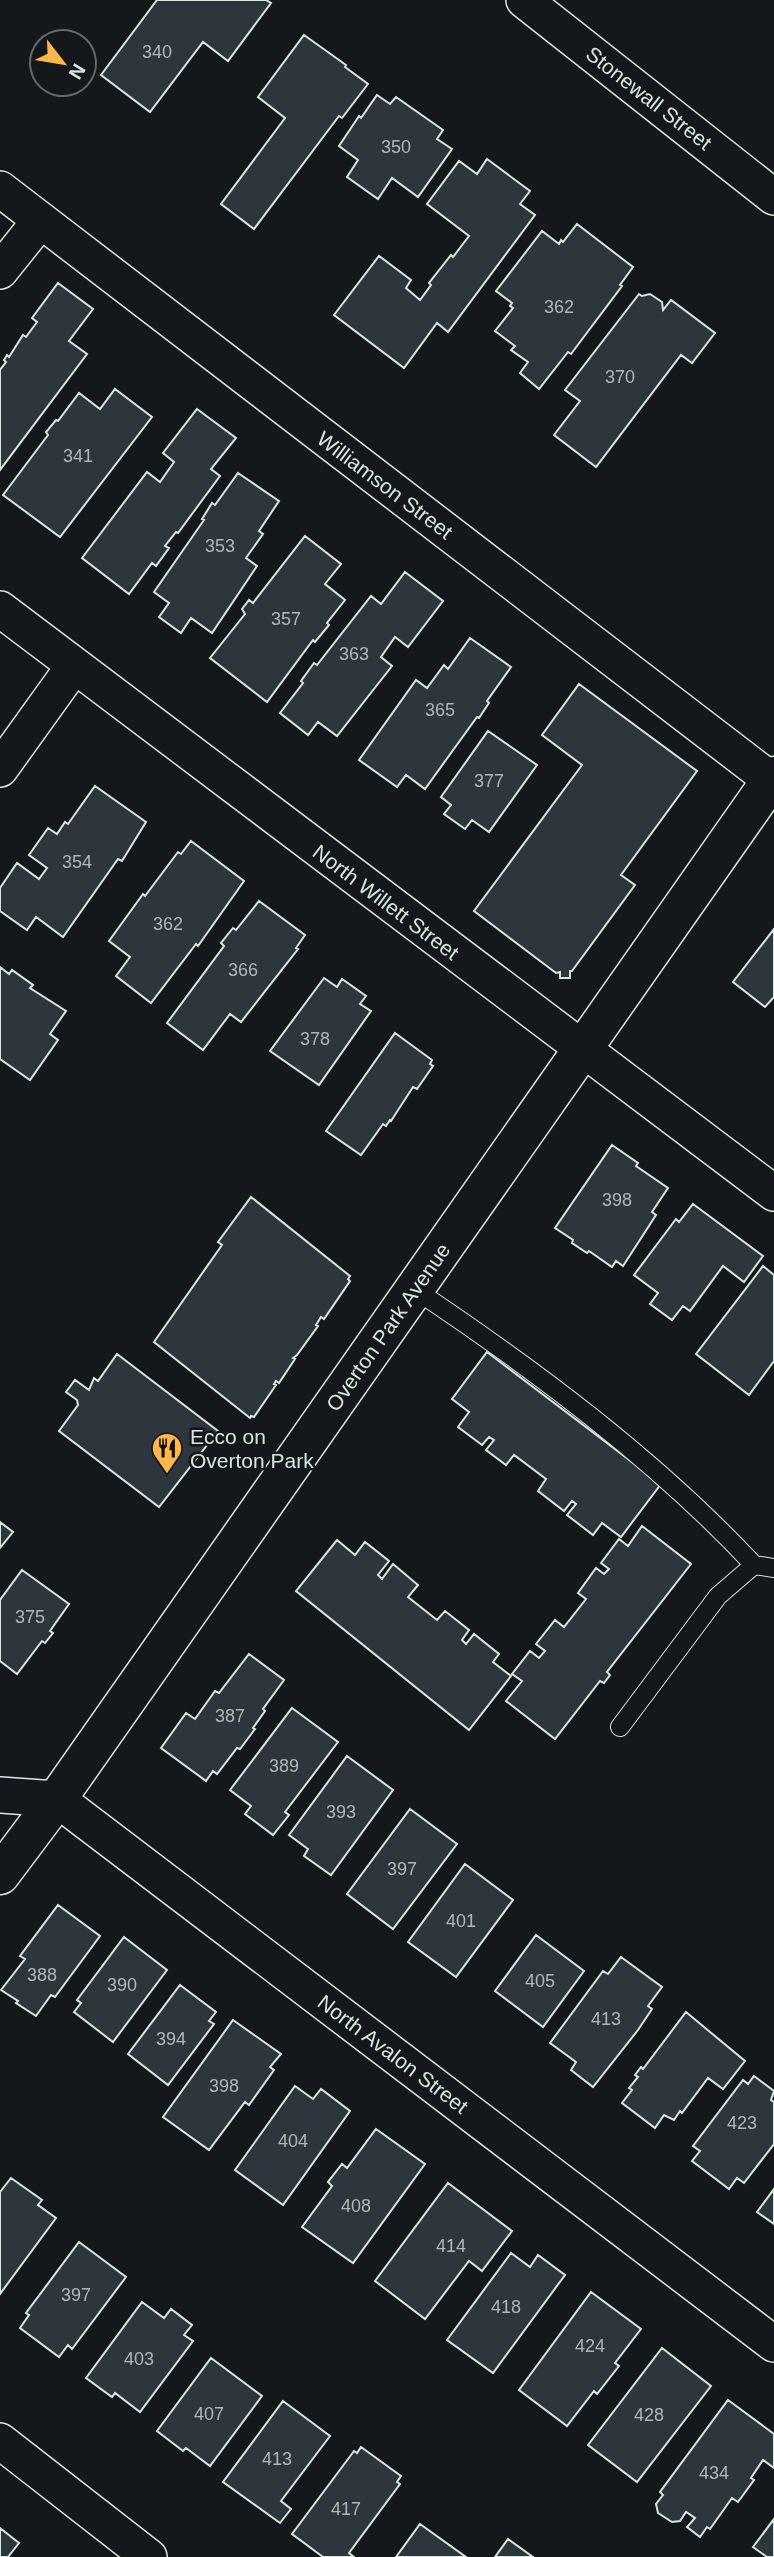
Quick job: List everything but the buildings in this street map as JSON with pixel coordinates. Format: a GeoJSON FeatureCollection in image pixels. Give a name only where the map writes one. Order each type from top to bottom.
{"type":"FeatureCollection","features":[{"type":"Feature","properties":{"kind":"street","name":"Stonewall Street"},"geometry":{"type":"LineString","coordinates":[[524,0],[774,197]]}},
{"type":"Feature","properties":{"kind":"street","name":"Williamson Street"},"geometry":{"type":"LineString","coordinates":[[0,189],[773,778]]}},
{"type":"Feature","properties":{"kind":"street"},"geometry":{"type":"LineString","coordinates":[[0,271],[40,220]]}},
{"type":"Feature","properties":{"kind":"street","name":"North Willett Street"},"geometry":{"type":"LineString","coordinates":[[0,609],[774,1193]]}},
{"type":"Feature","properties":{"kind":"street"},"geometry":{"type":"LineString","coordinates":[[0,769],[74,666]]}},
{"type":"Feature","properties":{"kind":"street","name":"Overton Park Avenue"},"geometry":{"type":"LineString","coordinates":[[0,1875],[57,1798],[773,778]]}},
{"type":"Feature","properties":{"kind":"street"},"geometry":{"type":"LineString","coordinates":[[0,1796],[57,1798]]}},
{"type":"Feature","properties":{"kind":"street","name":"North Avalon Street"},"geometry":{"type":"LineString","coordinates":[[57,1798],[774,2344]]}},
{"type":"Feature","properties":{"kind":"street"},"geometry":{"type":"LineString","coordinates":[[0,2441],[149,2557]]}},
{"type":"Feature","properties":{"kind":"lane"},"geometry":{"type":"LineString","coordinates":[[414,1289],[489,1339],[663,1475],[754,1565],[774,1567]]}},
{"type":"Feature","properties":{"kind":"lane"},"geometry":{"type":"LineString","coordinates":[[620,1727],[718,1596],[754,1565]]}},
{"type":"Feature","properties":{"kind":"place","name":"Ecco on Overton Park"},"geometry":{"type":"Point","coordinates":[167,1475]}}]}
